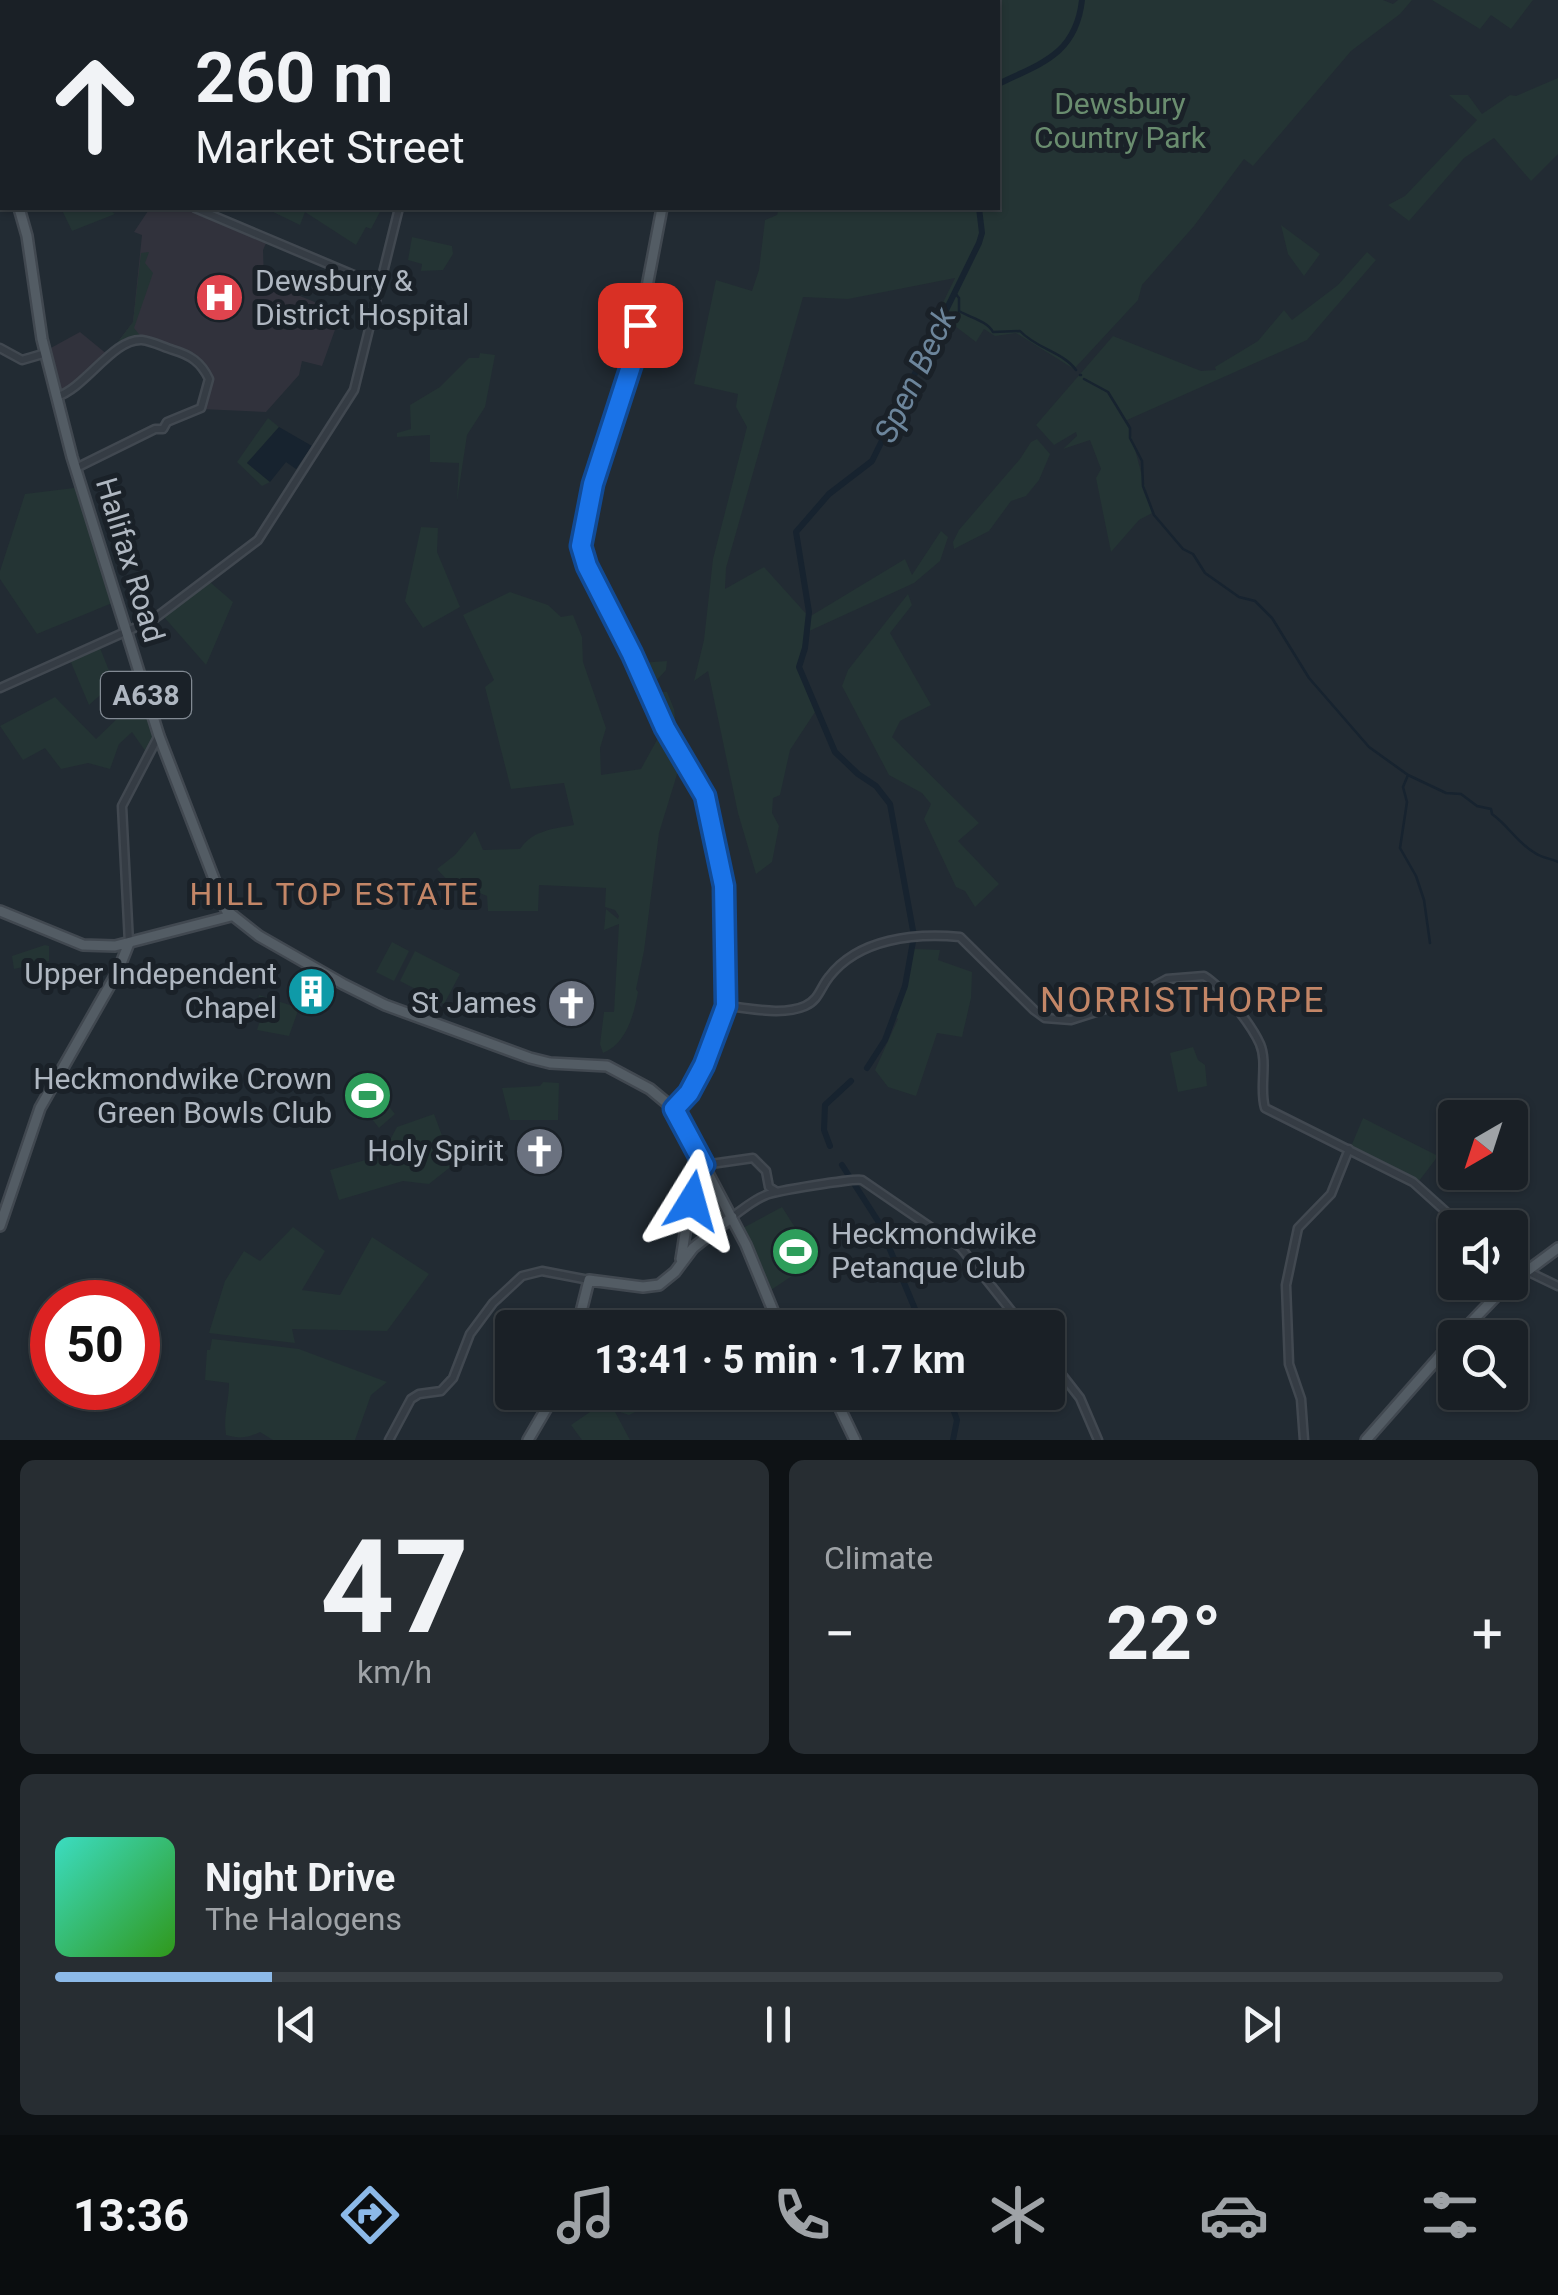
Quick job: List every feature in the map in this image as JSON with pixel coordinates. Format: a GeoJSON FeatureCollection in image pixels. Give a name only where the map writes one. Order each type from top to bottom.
{"type":"FeatureCollection","features":[{"type":"Feature","properties":{"kind":"main road","name":"Halifax Road"},"geometry":{"type":"LineString","coordinates":[[19,210],[46,354],[76,468],[159,736],[214,884],[231,916]]}},
{"type":"Feature","properties":{"kind":"main road"},"geometry":{"type":"LineString","coordinates":[[662,210],[633,360],[606,440],[583,531],[582,554],[670,737],[705,796],[724,886],[726,1006],[698,1078],[674,1104]]}},
{"type":"Feature","properties":{"kind":"main road"},"geometry":{"type":"LineString","coordinates":[[0,911],[83,945],[129,942],[231,916],[298,960],[385,1005],[530,1058],[607,1066],[650,1088],[674,1104],[732,1217],[773,1310]]}},
{"type":"Feature","properties":{"kind":"main road"},"geometry":{"type":"LineString","coordinates":[[0,1226],[40,1108],[118,971],[129,942]]}},
{"type":"Feature","properties":{"kind":"main road"},"geometry":{"type":"LineString","coordinates":[[581,1310],[590,1280],[643,1287],[659,1285],[675,1272],[689,1228],[694,1182],[704,1165]]}},
{"type":"Feature","properties":{"kind":"main road"},"geometry":{"type":"LineString","coordinates":[[680,1262],[732,1217]]}},
{"type":"Feature","properties":{"kind":"main road"},"geometry":{"type":"LineString","coordinates":[[689,1228],[694,1236],[708,1236]]}},
{"type":"Feature","properties":{"kind":"main road"},"geometry":{"type":"LineString","coordinates":[[1473,1320],[1503,1289],[1558,1248]]}},
{"type":"Feature","properties":{"kind":"main road"},"geometry":{"type":"LineString","coordinates":[[1530,1267],[1538,1276]]}},
{"type":"Feature","properties":{"kind":"main road"},"geometry":{"type":"LineString","coordinates":[[1366,1440],[1438,1358]]}},
{"type":"Feature","properties":{"kind":"main road"},"geometry":{"type":"LineString","coordinates":[[528,1440],[546,1410]]}},
{"type":"Feature","properties":{"kind":"main road"},"geometry":{"type":"LineString","coordinates":[[841,1410],[855,1440]]}},
{"type":"Feature","properties":{"kind":"street"},"geometry":{"type":"LineString","coordinates":[[201,210],[380,286]]}},
{"type":"Feature","properties":{"kind":"street"},"geometry":{"type":"LineString","coordinates":[[0,688],[162,613],[253,546],[354,390],[399,210]]}},
{"type":"Feature","properties":{"kind":"street"},"geometry":{"type":"LineString","coordinates":[[56,397],[66,394],[128,342],[143,340],[181,352],[204,368],[209,383],[201,408],[76,468]]}},
{"type":"Feature","properties":{"kind":"street"},"geometry":{"type":"LineString","coordinates":[[0,348],[22,360],[46,354]]}},
{"type":"Feature","properties":{"kind":"street"},"geometry":{"type":"LineString","coordinates":[[129,942],[122,806],[159,736]]}},
{"type":"Feature","properties":{"kind":"street"},"geometry":{"type":"LineString","coordinates":[[726,1006],[800,1008],[818,997],[831,974],[849,958],[892,938],[960,937],[1034,1010],[1058,1021],[1112,1008],[1167,979],[1194,975],[1209,978],[1260,1045],[1261,1090],[1266,1108],[1414,1182],[1444,1210]]}},
{"type":"Feature","properties":{"kind":"street"},"geometry":{"type":"LineString","coordinates":[[1304,1440],[1301,1400],[1289,1364],[1289,1326],[1284,1302],[1288,1270],[1298,1228],[1331,1194],[1349,1148]]}},
{"type":"Feature","properties":{"kind":"street"},"geometry":{"type":"LineString","coordinates":[[704,1165],[753,1158],[766,1171],[769,1184],[777,1192]]}},
{"type":"Feature","properties":{"kind":"street"},"geometry":{"type":"LineString","coordinates":[[732,1217],[764,1196],[851,1178],[961,1248],[1011,1310]]}},
{"type":"Feature","properties":{"kind":"street"},"geometry":{"type":"LineString","coordinates":[[764,1196],[769,1184]]}},
{"type":"Feature","properties":{"kind":"street"},"geometry":{"type":"LineString","coordinates":[[389,1440],[413,1398],[441,1391],[458,1369],[470,1334],[499,1296],[522,1276],[535,1271],[590,1280]]}},
{"type":"Feature","properties":{"kind":"street"},"geometry":{"type":"LineString","coordinates":[[1538,1276],[1558,1286]]}},
{"type":"Feature","properties":{"kind":"street"},"geometry":{"type":"LineString","coordinates":[[1065,1378],[1080,1398],[1098,1440]]}},
{"type":"Feature","properties":{"kind":"shaded area","name":"Dewsbury & District Hospital"},"geometry":{"type":"Polygon","coordinates":[[[149,210],[200,210],[268,239],[263,250],[264,281],[341,313],[322,366],[302,361],[299,375],[266,412],[201,409],[209,379],[195,360],[143,340],[128,342],[56,397],[49,349],[80,332],[108,355],[133,322],[142,235],[134,232],[149,210]]]}},
{"type":"Feature","properties":{"kind":"green space","name":"Dewsbury Country Park"},"geometry":{"type":"Polygon","coordinates":[[[1000,0],[1383,0],[1393,4],[1412,0],[1400,14],[1351,51],[1253,166],[1244,159],[1194,226],[1142,285],[1138,300],[1074,369],[1016,333],[995,336],[984,329],[976,342],[938,313],[955,278],[848,299],[803,297],[726,568],[725,589],[764,567],[809,617],[905,559],[912,575],[941,531],[948,537],[940,561],[914,583],[807,632],[797,666],[815,712],[790,750],[780,795],[773,798],[772,813],[779,826],[772,862],[756,874],[738,813],[708,671],[694,681],[704,640],[713,559],[747,427],[736,407],[738,394],[694,384],[716,280],[752,291],[759,270],[765,220],[777,215],[778,210],[1000,210],[1000,0]]]}},
{"type":"Feature","properties":{"kind":"green space"},"geometry":{"type":"Polygon","coordinates":[[[1432,0],[1533,0],[1511,29],[1491,15],[1480,29],[1432,0]]]}},
{"type":"Feature","properties":{"kind":"green space"},"geometry":{"type":"Polygon","coordinates":[[[1558,78],[1558,154],[1531,181],[1494,138],[1464,158],[1409,221],[1388,205],[1405,196],[1477,120],[1449,95],[1468,95],[1482,114],[1510,95],[1558,78]]]}},
{"type":"Feature","properties":{"kind":"green space"},"geometry":{"type":"Polygon","coordinates":[[[62,210],[110,210],[115,214],[72,231],[62,210]]]}},
{"type":"Feature","properties":{"kind":"green space"},"geometry":{"type":"Polygon","coordinates":[[[269,210],[381,210],[356,245],[305,212],[300,225],[269,210]]]}},
{"type":"Feature","properties":{"kind":"green space"},"geometry":{"type":"Polygon","coordinates":[[[1281,225],[1320,254],[1304,276],[1288,254],[1281,225]]]}},
{"type":"Feature","properties":{"kind":"green space"},"geometry":{"type":"Polygon","coordinates":[[[412,237],[452,246],[453,254],[443,270],[421,271],[422,264],[408,260],[412,237]]]}},
{"type":"Feature","properties":{"kind":"green space"},"geometry":{"type":"Polygon","coordinates":[[[149,252],[145,263],[153,273],[134,328],[142,338],[124,341],[111,351],[133,322],[141,253],[149,252]]]}},
{"type":"Feature","properties":{"kind":"green space"},"geometry":{"type":"Polygon","coordinates":[[[1367,252],[1376,260],[1307,340],[1127,420],[1152,513],[1139,520],[1111,552],[1096,478],[1101,469],[1090,440],[1063,449],[1077,436],[1076,432],[1054,445],[1036,425],[1113,336],[1201,371],[1216,370],[1215,367],[1258,341],[1284,310],[1292,320],[1338,285],[1367,252]]]}},
{"type":"Feature","properties":{"kind":"green space"},"geometry":{"type":"Polygon","coordinates":[[[649,297],[667,307],[675,345],[649,340],[644,358],[637,357],[649,297]]]}},
{"type":"Feature","properties":{"kind":"green space"},"geometry":{"type":"Polygon","coordinates":[[[480,353],[495,355],[485,407],[467,435],[457,501],[459,463],[430,462],[430,435],[397,437],[397,433],[411,429],[410,405],[440,387],[469,358],[479,358],[480,353]]]}},
{"type":"Feature","properties":{"kind":"green space"},"geometry":{"type":"Polygon","coordinates":[[[268,418],[279,427],[247,463],[270,482],[262,486],[237,462],[268,418]]]}},
{"type":"Feature","properties":{"kind":"green space"},"geometry":{"type":"Polygon","coordinates":[[[1037,439],[1050,454],[1039,480],[1026,496],[1011,501],[989,531],[954,549],[959,530],[1037,439]]]}},
{"type":"Feature","properties":{"kind":"green space"},"geometry":{"type":"Polygon","coordinates":[[[82,487],[117,601],[37,634],[0,579],[0,571],[25,494],[82,487]]]}},
{"type":"Feature","properties":{"kind":"green space"},"geometry":{"type":"Polygon","coordinates":[[[421,527],[438,528],[437,552],[460,607],[423,628],[405,601],[421,527]]]}},
{"type":"Feature","properties":{"kind":"green space"},"geometry":{"type":"Polygon","coordinates":[[[210,582],[233,602],[206,665],[164,617],[210,582]]]}},
{"type":"Feature","properties":{"kind":"green space"},"geometry":{"type":"Polygon","coordinates":[[[510,592],[548,605],[561,617],[573,615],[582,637],[583,662],[606,728],[600,748],[601,775],[641,769],[658,738],[670,736],[682,758],[659,833],[634,1010],[618,1043],[603,1053],[600,1044],[604,1012],[614,1012],[619,924],[604,930],[606,909],[618,919],[619,916],[605,907],[606,888],[539,885],[538,911],[488,911],[487,896],[447,880],[437,869],[475,831],[483,850],[520,849],[537,834],[574,825],[564,783],[511,789],[485,687],[494,680],[463,615],[510,592]]]}},
{"type":"Feature","properties":{"kind":"green space"},"geometry":{"type":"Polygon","coordinates":[[[908,594],[912,605],[890,633],[931,705],[900,721],[892,737],[979,823],[958,841],[999,884],[975,907],[965,891],[956,887],[924,819],[931,804],[922,793],[889,775],[842,686],[848,670],[908,594]]]}},
{"type":"Feature","properties":{"kind":"green space"},"geometry":{"type":"Polygon","coordinates":[[[100,648],[114,683],[89,705],[70,660],[100,648]]]}},
{"type":"Feature","properties":{"kind":"green space"},"geometry":{"type":"Polygon","coordinates":[[[667,661],[666,670],[656,681],[662,692],[667,692],[674,709],[678,743],[639,663],[667,661]]]}},
{"type":"Feature","properties":{"kind":"green space"},"geometry":{"type":"Polygon","coordinates":[[[55,697],[96,739],[122,714],[130,716],[143,701],[154,738],[146,752],[132,732],[119,744],[110,769],[88,763],[61,769],[45,748],[23,760],[0,726],[55,697]]]}},
{"type":"Feature","properties":{"kind":"green space"},"geometry":{"type":"Polygon","coordinates":[[[392,942],[409,951],[394,981],[376,972],[392,942]]]}},
{"type":"Feature","properties":{"kind":"green space"},"geometry":{"type":"Polygon","coordinates":[[[49,946],[49,961],[14,969],[12,956],[49,946]]]}},
{"type":"Feature","properties":{"kind":"green space"},"geometry":{"type":"Polygon","coordinates":[[[914,949],[940,950],[938,960],[972,972],[962,1037],[937,1033],[916,1096],[888,1087],[875,1070],[898,1019],[894,1016],[914,949]]]}},
{"type":"Feature","properties":{"kind":"green space"},"geometry":{"type":"Polygon","coordinates":[[[415,951],[460,974],[444,1004],[400,981],[415,951]]]}},
{"type":"Feature","properties":{"kind":"green space"},"geometry":{"type":"Polygon","coordinates":[[[259,995],[299,1008],[289,1036],[257,1030],[262,1015],[256,1007],[259,995]]]}},
{"type":"Feature","properties":{"kind":"green space"},"geometry":{"type":"Polygon","coordinates":[[[1193,1047],[1198,1060],[1205,1065],[1207,1086],[1178,1092],[1170,1053],[1193,1047]]]}},
{"type":"Feature","properties":{"kind":"green space"},"geometry":{"type":"Polygon","coordinates":[[[368,1081],[395,1114],[379,1128],[353,1095],[368,1081]]]}},
{"type":"Feature","properties":{"kind":"green space"},"geometry":{"type":"Polygon","coordinates":[[[543,1082],[559,1083],[558,1120],[510,1120],[502,1088],[540,1086],[543,1082]]]}},
{"type":"Feature","properties":{"kind":"green space"},"geometry":{"type":"Polygon","coordinates":[[[434,1114],[453,1165],[429,1184],[403,1181],[339,1200],[330,1170],[390,1153],[390,1140],[397,1127],[434,1114]]]}},
{"type":"Feature","properties":{"kind":"green space"},"geometry":{"type":"Polygon","coordinates":[[[1363,1118],[1438,1156],[1416,1185],[1350,1149],[1363,1118]]]}},
{"type":"Feature","properties":{"kind":"green space"},"geometry":{"type":"Polygon","coordinates":[[[706,1176],[727,1214],[721,1224],[697,1235],[691,1229],[698,1177],[706,1176]]]}},
{"type":"Feature","properties":{"kind":"green space"},"geometry":{"type":"Polygon","coordinates":[[[782,1207],[816,1260],[768,1292],[741,1229],[782,1207]]]}},
{"type":"Feature","properties":{"kind":"green space"},"geometry":{"type":"Polygon","coordinates":[[[293,1227],[325,1251],[302,1290],[340,1295],[372,1237],[429,1274],[387,1331],[292,1329],[295,1343],[209,1333],[225,1281],[244,1251],[260,1261],[293,1227]]]}},
{"type":"Feature","properties":{"kind":"green space"},"geometry":{"type":"Polygon","coordinates":[[[212,1339],[299,1349],[387,1382],[371,1395],[355,1440],[273,1440],[260,1432],[244,1437],[226,1435],[229,1383],[205,1380],[207,1350],[212,1339]]]}},
{"type":"Feature","properties":{"kind":"green space"},"geometry":{"type":"Polygon","coordinates":[[[614,1410],[630,1440],[582,1440],[571,1425],[590,1412],[614,1410]]]}},
{"type":"Feature","properties":{"kind":"water"},"geometry":{"type":"Polygon","coordinates":[[[279,427],[312,446],[296,469],[286,462],[270,482],[247,463],[279,427]]]}},
{"type":"Feature","properties":{"kind":"waterway","name":"Spen Beck"},"geometry":{"type":"LineString","coordinates":[[1000,83],[1042,62],[1064,45],[1073,33],[1082,0]]}},
{"type":"Feature","properties":{"kind":"waterway","name":"Spen Beck"},"geometry":{"type":"LineString","coordinates":[[867,1068],[885,1040],[905,986],[914,936],[890,804],[876,786],[835,752],[799,667],[809,612],[796,532],[829,494],[872,461],[979,243],[979,210]]}},
{"type":"Feature","properties":{"kind":"waterway"},"geometry":{"type":"LineString","coordinates":[[955,293],[959,311],[983,322],[993,332],[1020,331],[1076,370]]}},
{"type":"Feature","properties":{"kind":"waterway"},"geometry":{"type":"LineString","coordinates":[[1084,379],[1108,392],[1130,428],[1154,515],[1183,549],[1193,554],[1205,573],[1239,597],[1255,601],[1272,618],[1309,678],[1369,747],[1408,775],[1491,809],[1529,849],[1558,862]]}},
{"type":"Feature","properties":{"kind":"waterway"},"geometry":{"type":"LineString","coordinates":[[1408,775],[1403,787],[1407,802],[1400,848],[1424,900],[1430,943]]}},
{"type":"Feature","properties":{"kind":"waterway","name":"Spen Beck"},"geometry":{"type":"LineString","coordinates":[[830,1146],[824,1130],[825,1105],[851,1081]]}},
{"type":"Feature","properties":{"kind":"waterway","name":"Spen Beck"},"geometry":{"type":"LineString","coordinates":[[842,1165],[878,1221],[915,1310]]}},
{"type":"Feature","properties":{"kind":"waterway","name":"Spen Beck"},"geometry":{"type":"LineString","coordinates":[[953,1410],[957,1420],[953,1440]]}},
{"type":"Feature","properties":{"kind":"place","name":"Dewsbury & District Hospital"},"geometry":{"type":"Point","coordinates":[220,298]}},
{"type":"Feature","properties":{"kind":"place","name":"Upper Independent Chapel"},"geometry":{"type":"Point","coordinates":[312,991]}},
{"type":"Feature","properties":{"kind":"place","name":"St James"},"geometry":{"type":"Point","coordinates":[572,1003]}},
{"type":"Feature","properties":{"kind":"place","name":"Heckmondwike Crown Green Bowls Club"},"geometry":{"type":"Point","coordinates":[367,1096]}},
{"type":"Feature","properties":{"kind":"place","name":"Holy Spirit"},"geometry":{"type":"Point","coordinates":[539,1151]}},
{"type":"Feature","properties":{"kind":"place","name":"Heckmondwike Petanque Club"},"geometry":{"type":"Point","coordinates":[796,1251]}},
{"type":"Feature","properties":{"kind":"district","name":"HILL TOP ESTATE"},"geometry":{"type":"Point","coordinates":[335,894]}},
{"type":"Feature","properties":{"kind":"district","name":"NORRISTHORPE"},"geometry":{"type":"Point","coordinates":[1183,1000]}},
{"type":"Feature","properties":{"kind":"route"},"geometry":{"type":"LineString","coordinates":[[640,325],[633,360],[593,484],[581,546],[665,728],[705,796],[724,886],[726,1006],[704,1065],[689,1093],[674,1109],[704,1165],[694,1182],[692,1201]]}}]}
